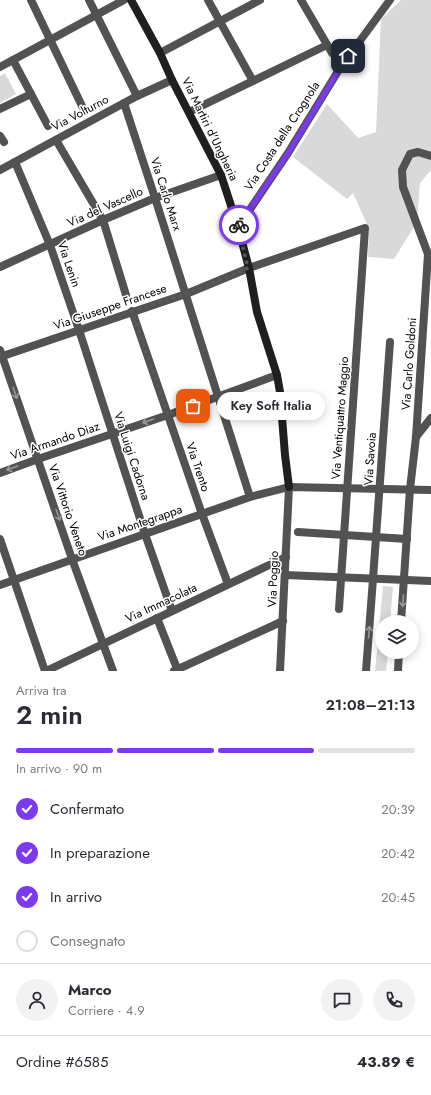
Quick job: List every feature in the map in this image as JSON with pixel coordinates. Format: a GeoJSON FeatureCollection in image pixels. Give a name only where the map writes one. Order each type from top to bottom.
{"type":"FeatureCollection","features":[{"type":"Feature","properties":{"kind":"street"},"geometry":{"type":"LineString","coordinates":[[31,0],[82,106]]}},
{"type":"Feature","properties":{"kind":"street"},"geometry":{"type":"LineString","coordinates":[[89,0],[137,96]]}},
{"type":"Feature","properties":{"kind":"street"},"geometry":{"type":"LineString","coordinates":[[0,67],[124,0]]}},
{"type":"Feature","properties":{"kind":"street","name":"Via Martiri d'Ungheria"},"geometry":{"type":"LineString","coordinates":[[131,0],[160,53],[172,80],[221,175],[238,227],[257,312],[277,375],[280,392],[284,455],[289,487]]}},
{"type":"Feature","properties":{"kind":"street"},"geometry":{"type":"LineString","coordinates":[[208,0],[253,82]]}},
{"type":"Feature","properties":{"kind":"street"},"geometry":{"type":"LineString","coordinates":[[160,53],[260,0]]}},
{"type":"Feature","properties":{"kind":"street"},"geometry":{"type":"LineString","coordinates":[[301,0],[332,53]]}},
{"type":"Feature","properties":{"kind":"street","name":"Via Costa della Crognola"},"geometry":{"type":"LineString","coordinates":[[238,227],[288,153],[340,68],[390,0]]}},
{"type":"Feature","properties":{"kind":"street"},"geometry":{"type":"LineString","coordinates":[[189,112],[327,45]]}},
{"type":"Feature","properties":{"kind":"street"},"geometry":{"type":"LineString","coordinates":[[13,60],[48,126]]}},
{"type":"Feature","properties":{"kind":"street","name":"Via Volturno"},"geometry":{"type":"LineString","coordinates":[[0,170],[137,96],[172,80]]}},
{"type":"Feature","properties":{"kind":"street"},"geometry":{"type":"LineString","coordinates":[[0,109],[31,94]]}},
{"type":"Feature","properties":{"kind":"street","name":"Via Carlo Marx"},"geometry":{"type":"LineString","coordinates":[[124,103],[250,497]]}},
{"type":"Feature","properties":{"kind":"street"},"geometry":{"type":"LineString","coordinates":[[56,140],[103,220],[126,295]]}},
{"type":"Feature","properties":{"kind":"street","name":"Via Carlo Goldoni"},"geometry":{"type":"LineString","coordinates":[[402,615],[410,489],[416,437],[428,254],[403,187],[402,170],[410,154],[418,152],[431,156]]}},
{"type":"Feature","properties":{"kind":"street","name":"Via Lenin"},"geometry":{"type":"LineString","coordinates":[[15,162],[50,245],[79,330]]}},
{"type":"Feature","properties":{"kind":"street","name":"Via del Vascello"},"geometry":{"type":"LineString","coordinates":[[0,267],[155,198],[221,175]]}},
{"type":"Feature","properties":{"kind":"street","name":"Via Giuseppe Francese"},"geometry":{"type":"LineString","coordinates":[[1,354],[79,330],[186,294],[248,268],[364,228]]}},
{"type":"Feature","properties":{"kind":"street","name":"Via Ventiquattro Maggio"},"geometry":{"type":"LineString","coordinates":[[339,609],[364,228]]}},
{"type":"Feature","properties":{"kind":"street","name":"Via Trento"},"geometry":{"type":"LineString","coordinates":[[132,311],[202,514],[228,584]]}},
{"type":"Feature","properties":{"kind":"street","name":"Via Luigi Cadorna"},"geometry":{"type":"LineString","coordinates":[[79,330],[145,534],[172,611]]}},
{"type":"Feature","properties":{"kind":"street","name":"Via Savoia"},"geometry":{"type":"LineString","coordinates":[[366,671],[390,342]]}},
{"type":"Feature","properties":{"kind":"street","name":"Via Vittorio Veneto"},"geometry":{"type":"LineString","coordinates":[[1,354],[72,559],[113,671]]}},
{"type":"Feature","properties":{"kind":"street","name":"Via Armando Diaz"},"geometry":{"type":"LineString","coordinates":[[0,473],[168,415],[277,375]]}},
{"type":"Feature","properties":{"kind":"street"},"geometry":{"type":"LineString","coordinates":[[416,437],[431,418]]}},
{"type":"Feature","properties":{"kind":"street","name":"Via Montegrappa"},"geometry":{"type":"LineString","coordinates":[[0,585],[250,497],[289,487],[431,490]]}},
{"type":"Feature","properties":{"kind":"street","name":"Via Poggio"},"geometry":{"type":"LineString","coordinates":[[280,671],[289,487]]}},
{"type":"Feature","properties":{"kind":"street"},"geometry":{"type":"LineString","coordinates":[[298,532],[407,539]]}},
{"type":"Feature","properties":{"kind":"street"},"geometry":{"type":"LineString","coordinates":[[0,539],[46,671]]}},
{"type":"Feature","properties":{"kind":"street","name":"Via Immacolata"},"geometry":{"type":"LineString","coordinates":[[46,671],[286,557]]}},
{"type":"Feature","properties":{"kind":"street"},"geometry":{"type":"LineString","coordinates":[[285,575],[431,581]]}},
{"type":"Feature","properties":{"kind":"street"},"geometry":{"type":"LineString","coordinates":[[157,618],[176,670],[283,621]]}},
{"type":"Feature","properties":{"kind":"street"},"geometry":{"type":"LineString","coordinates":[[398,671],[399,659]]}},
{"type":"Feature","properties":{"kind":"shaded area"},"geometry":{"type":"Polygon","coordinates":[[[401,0],[431,0],[431,170],[420,183],[417,222],[394,259],[368,257],[369,229],[353,193],[347,199],[293,157],[327,104],[358,138],[376,132],[381,19],[401,0]]]}},
{"type":"Feature","properties":{"kind":"shaded area"},"geometry":{"type":"Polygon","coordinates":[[[5,73],[16,94],[0,103],[0,76],[5,73]]]}},
{"type":"Feature","properties":{"kind":"shaded area"},"geometry":{"type":"Polygon","coordinates":[[[383,586],[393,587],[391,615],[380,615],[383,586]]]}},
{"type":"Feature","properties":{"kind":"shaded area"},"geometry":{"type":"Polygon","coordinates":[[[376,659],[387,659],[386,671],[375,671],[376,659]]]}},
{"type":"Feature","properties":{"kind":"way so far"},"geometry":{"type":"LineString","coordinates":[[193,406],[168,415],[132,311],[186,294],[248,268],[238,227],[239,225]]}},
{"type":"Feature","properties":{"kind":"place","name":"Key Soft Italia"},"geometry":{"type":"Point","coordinates":[193,406]}},
{"type":"Feature","properties":{"kind":"route"},"geometry":{"type":"LineString","coordinates":[[239,225],[288,153],[348,56]]}}]}
